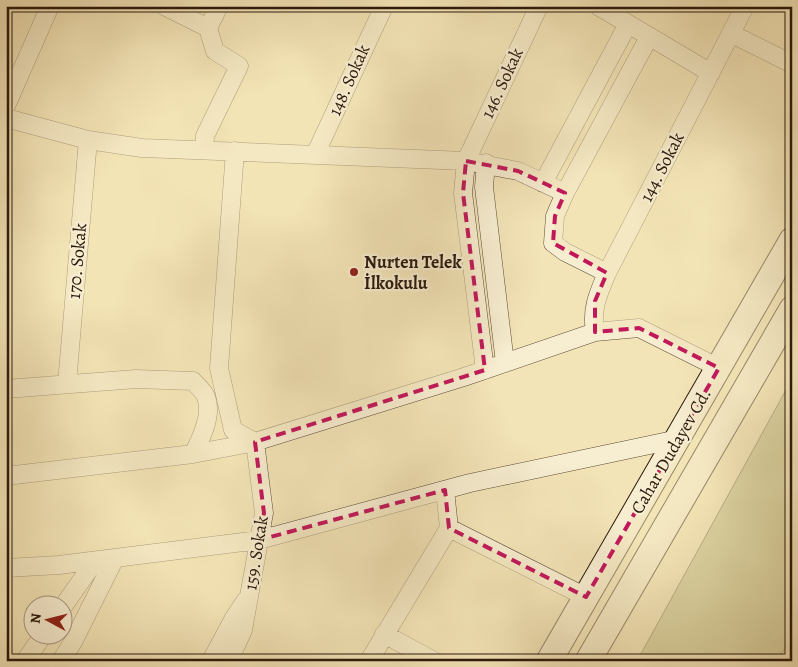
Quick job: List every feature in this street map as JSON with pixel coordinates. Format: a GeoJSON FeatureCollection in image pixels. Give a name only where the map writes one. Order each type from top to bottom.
{"type":"FeatureCollection","features":[{"type":"Feature","properties":{"kind":"main road","name":"Cahar Dudayev Cd."},"geometry":{"type":"LineString","coordinates":[[549,661],[792,240]]}},
{"type":"Feature","properties":{"kind":"main road","name":"Cahar Dudayev Cd."},"geometry":{"type":"LineString","coordinates":[[588,661],[792,309]]}},
{"type":"Feature","properties":{"kind":"street"},"geometry":{"type":"LineString","coordinates":[[6,106],[50,6]]}},
{"type":"Feature","properties":{"kind":"street"},"geometry":{"type":"LineString","coordinates":[[164,6],[208,28]]}},
{"type":"Feature","properties":{"kind":"street"},"geometry":{"type":"LineString","coordinates":[[204,150],[205,136],[239,66],[214,50],[208,28],[219,6]]}},
{"type":"Feature","properties":{"kind":"street","name":"148. Sokak"},"geometry":{"type":"LineString","coordinates":[[315,155],[384,6]]}},
{"type":"Feature","properties":{"kind":"street","name":"146. Sokak"},"geometry":{"type":"LineString","coordinates":[[485,370],[463,193],[466,161],[539,6]]}},
{"type":"Feature","properties":{"kind":"street"},"geometry":{"type":"LineString","coordinates":[[598,6],[711,73]]}},
{"type":"Feature","properties":{"kind":"street","name":"144. Sokak"},"geometry":{"type":"LineString","coordinates":[[595,332],[592,317],[595,301],[607,273],[745,6]]}},
{"type":"Feature","properties":{"kind":"street"},"geometry":{"type":"LineString","coordinates":[[544,183],[628,24]]}},
{"type":"Feature","properties":{"kind":"street"},"geometry":{"type":"LineString","coordinates":[[732,34],[792,64]]}},
{"type":"Feature","properties":{"kind":"street"},"geometry":{"type":"LineString","coordinates":[[607,273],[565,252],[553,243],[555,216],[565,193],[649,37]]}},
{"type":"Feature","properties":{"kind":"street"},"geometry":{"type":"LineString","coordinates":[[6,118],[88,140],[142,148],[486,163],[518,171],[565,193]]}},
{"type":"Feature","properties":{"kind":"street","name":"170. Sokak"},"geometry":{"type":"LineString","coordinates":[[67,383],[88,140]]}},
{"type":"Feature","properties":{"kind":"street"},"geometry":{"type":"LineString","coordinates":[[235,151],[219,368],[233,430],[255,442]]}},
{"type":"Feature","properties":{"kind":"street"},"geometry":{"type":"LineString","coordinates":[[486,163],[484,187],[504,363]]}},
{"type":"Feature","properties":{"kind":"street"},"geometry":{"type":"LineString","coordinates":[[6,476],[193,454],[255,442],[485,370],[595,332],[639,328],[719,368]]}},
{"type":"Feature","properties":{"kind":"street"},"geometry":{"type":"LineString","coordinates":[[6,390],[67,383],[136,379],[193,381],[206,397],[207,416],[201,440],[193,454]]}},
{"type":"Feature","properties":{"kind":"street"},"geometry":{"type":"LineString","coordinates":[[6,568],[115,558],[260,540],[445,490],[678,439]]}},
{"type":"Feature","properties":{"kind":"street","name":"159. Sokak"},"geometry":{"type":"LineString","coordinates":[[228,661],[243,630],[264,513],[255,442]]}},
{"type":"Feature","properties":{"kind":"street"},"geometry":{"type":"LineString","coordinates":[[373,659],[384,634],[449,528],[445,490]]}},
{"type":"Feature","properties":{"kind":"street"},"geometry":{"type":"LineString","coordinates":[[449,528],[586,597]]}},
{"type":"Feature","properties":{"kind":"street"},"geometry":{"type":"LineString","coordinates":[[61,661],[73,642],[115,558]]}},
{"type":"Feature","properties":{"kind":"street"},"geometry":{"type":"LineString","coordinates":[[72,594],[95,560]]}},
{"type":"Feature","properties":{"kind":"street"},"geometry":{"type":"LineString","coordinates":[[211,661],[234,618],[250,596]]}},
{"type":"Feature","properties":{"kind":"street"},"geometry":{"type":"LineString","coordinates":[[384,634],[434,661]]}},
{"type":"Feature","properties":{"kind":"street"},"geometry":{"type":"LineString","coordinates":[[26,661],[37,644]]}},
{"type":"Feature","properties":{"kind":"highlighted area"},"geometry":{"type":"Polygon","coordinates":[[[466,161],[518,171],[565,193],[555,216],[553,243],[607,273],[595,301],[595,332],[639,328],[719,368],[586,597],[449,528],[445,490],[259,540],[264,513],[255,442],[485,370],[463,193],[466,161]]]}},
{"type":"Feature","properties":{"kind":"green space"},"geometry":{"type":"Polygon","coordinates":[[[792,379],[792,637],[777,661],[637,661],[792,379]]]}},
{"type":"Feature","properties":{"kind":"place","name":"Nurten Telek İlkokulu"},"geometry":{"type":"Point","coordinates":[354,272]}}]}
